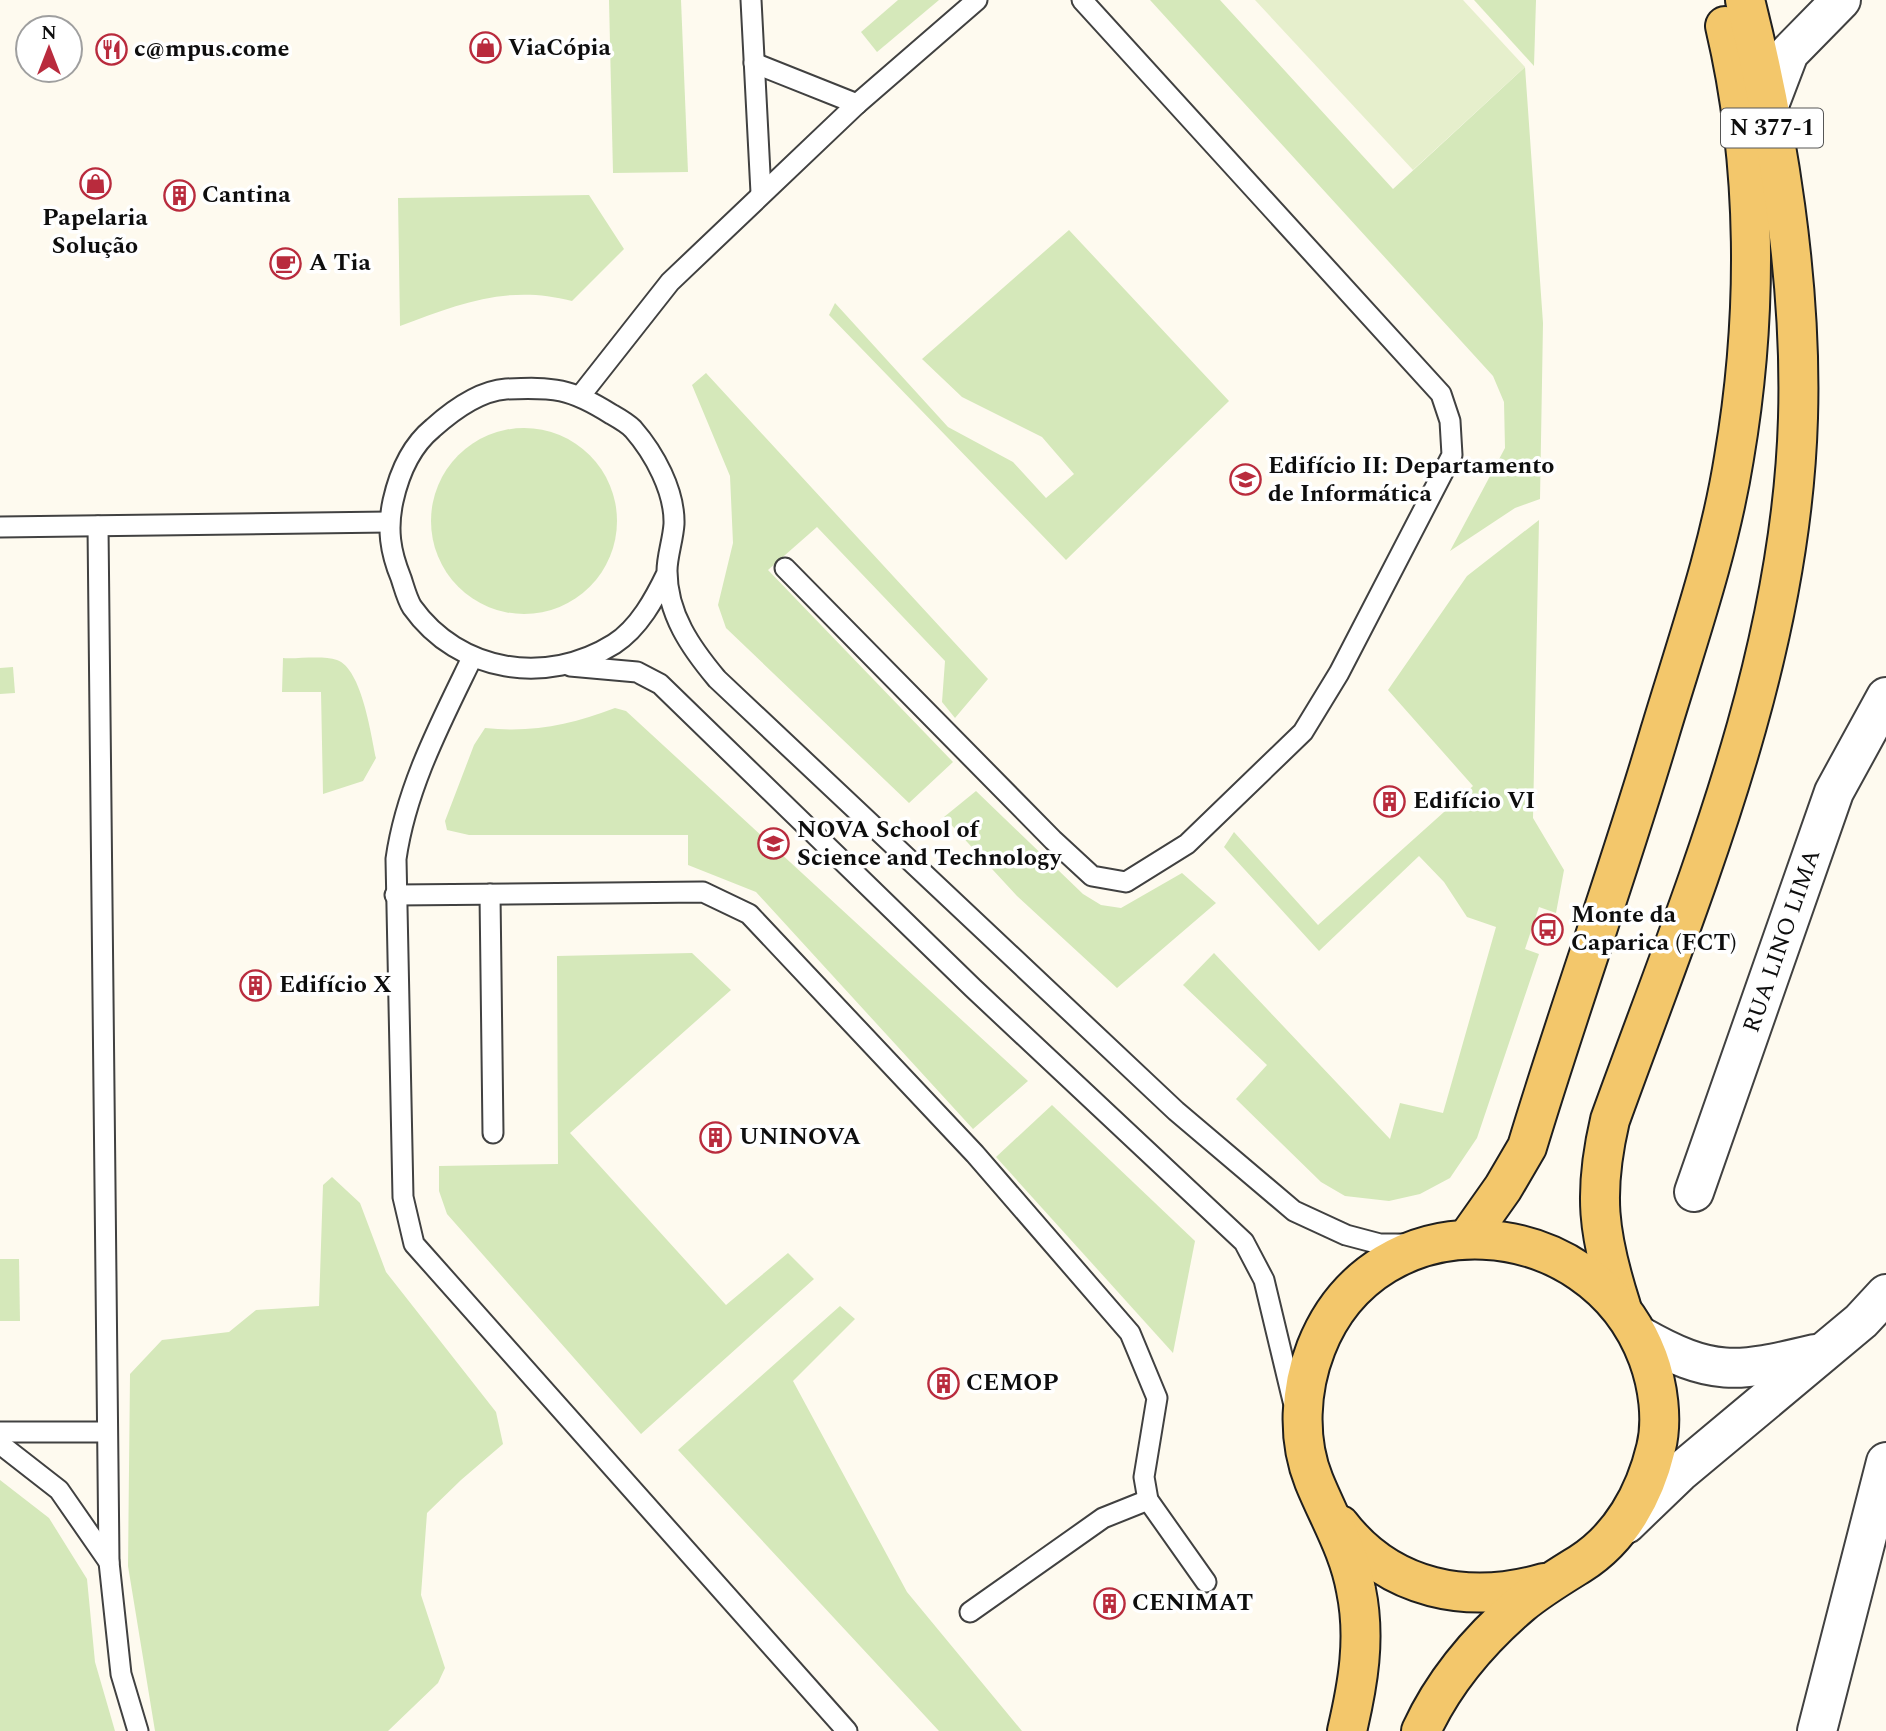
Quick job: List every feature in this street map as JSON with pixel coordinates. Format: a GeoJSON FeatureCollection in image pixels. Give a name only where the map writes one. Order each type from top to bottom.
{"type":"FeatureCollection","features":[{"type":"Feature","properties":{"kind":"main road","name":"N 377-1"},"geometry":{"type":"LineString","coordinates":[[1451,1242],[1503,1188],[1527,1147],[1652,763],[1715,549],[1734,460],[1744,394],[1750,312],[1749,189],[1738,99],[1719,0]]}},
{"type":"Feature","properties":{"kind":"main road","name":"N 377-1"},"geometry":{"type":"LineString","coordinates":[[1630,1321],[1604,1255],[1597,1196],[1599,1165],[1609,1120],[1721,813],[1766,650],[1791,507],[1798,419],[1797,345],[1777,152],[1745,0]]}},
{"type":"Feature","properties":{"kind":"main road"},"geometry":{"type":"LineString","coordinates":[[1330,1512],[1352,1541],[1380,1563],[1411,1580],[1446,1591],[1481,1595],[1517,1591],[1551,1580],[1582,1563],[1609,1540],[1632,1511],[1643,1489],[1658,1443],[1659,1406],[1653,1371],[1630,1321],[1595,1279],[1564,1259],[1531,1246],[1499,1240],[1451,1242],[1377,1271],[1353,1292],[1333,1317],[1317,1345],[1307,1375],[1302,1411],[1305,1446],[1314,1480],[1347,1553],[1362,1633],[1354,1702],[1347,1731]]}},
{"type":"Feature","properties":{"kind":"main road"},"geometry":{"type":"LineString","coordinates":[[1421,1731],[1460,1665],[1500,1623],[1551,1580]]}},
{"type":"Feature","properties":{"kind":"street"},"geometry":{"type":"LineString","coordinates":[[1768,108],[1789,53],[1841,0]]}},
{"type":"Feature","properties":{"kind":"street","name":"RUA LINO LIMA"},"geometry":{"type":"LineString","coordinates":[[1694,1192],[1834,792],[1886,698]]}},
{"type":"Feature","properties":{"kind":"street"},"geometry":{"type":"LineString","coordinates":[[1609,1540],[1679,1473],[1884,1301]]}},
{"type":"Feature","properties":{"kind":"street"},"geometry":{"type":"LineString","coordinates":[[1630,1321],[1698,1365],[1728,1370],[1770,1365],[1820,1353]]}},
{"type":"Feature","properties":{"kind":"street"},"geometry":{"type":"LineString","coordinates":[[1817,1731],[1886,1462]]}},
{"type":"Feature","properties":{"kind":"lane"},"geometry":{"type":"LineString","coordinates":[[751,0],[761,192]]}},
{"type":"Feature","properties":{"kind":"lane"},"geometry":{"type":"LineString","coordinates":[[581,395],[670,282],[761,192],[977,0]]}},
{"type":"Feature","properties":{"kind":"lane"},"geometry":{"type":"LineString","coordinates":[[785,568],[982,770],[1092,876],[1126,882],[1187,844],[1303,732],[1339,673],[1451,455],[1450,421],[1441,394],[1082,0]]}},
{"type":"Feature","properties":{"kind":"lane"},"geometry":{"type":"LineString","coordinates":[[754,63],[857,104]]}},
{"type":"Feature","properties":{"kind":"lane"},"geometry":{"type":"LineString","coordinates":[[569,666],[616,643],[651,605],[667,573],[674,522],[663,473],[631,427],[581,395],[548,387],[500,390],[456,408],[421,438],[397,479],[388,522],[391,552],[411,606],[446,642],[472,658],[524,670],[569,666],[637,672],[660,684],[973,988],[1244,1242],[1264,1280],[1273,1309],[1305,1446]]}},
{"type":"Feature","properties":{"kind":"lane"},"geometry":{"type":"LineString","coordinates":[[0,527],[388,522]]}},
{"type":"Feature","properties":{"kind":"lane"},"geometry":{"type":"LineString","coordinates":[[98,526],[109,1562],[121,1674],[138,1731]]}},
{"type":"Feature","properties":{"kind":"lane"},"geometry":{"type":"LineString","coordinates":[[667,573],[685,640],[717,679],[1176,1111],[1294,1211],[1346,1235],[1380,1244],[1451,1242]]}},
{"type":"Feature","properties":{"kind":"lane"},"geometry":{"type":"LineString","coordinates":[[472,658],[434,737],[401,825],[395,895],[403,1197],[414,1244],[847,1731]]}},
{"type":"Feature","properties":{"kind":"lane"},"geometry":{"type":"LineString","coordinates":[[395,895],[703,892],[748,914],[975,1154],[1130,1333],[1157,1398],[1144,1477],[1148,1500],[1206,1582]]}},
{"type":"Feature","properties":{"kind":"lane"},"geometry":{"type":"LineString","coordinates":[[490,894],[493,1133]]}},
{"type":"Feature","properties":{"kind":"lane"},"geometry":{"type":"LineString","coordinates":[[0,1432],[106,1432]]}},
{"type":"Feature","properties":{"kind":"lane"},"geometry":{"type":"LineString","coordinates":[[0,1444],[59,1490],[109,1562]]}},
{"type":"Feature","properties":{"kind":"lane"},"geometry":{"type":"LineString","coordinates":[[970,1612],[1103,1518],[1148,1500]]}},
{"type":"Feature","properties":{"kind":"green space"},"geometry":{"type":"Polygon","coordinates":[[[609,0],[681,0],[688,172],[613,173],[609,0]]]}},
{"type":"Feature","properties":{"kind":"green space"},"geometry":{"type":"Polygon","coordinates":[[[898,0],[939,0],[877,52],[861,32],[898,0]]]}},
{"type":"Feature","properties":{"kind":"green space"},"geometry":{"type":"Polygon","coordinates":[[[1150,0],[1220,0],[1393,189],[1525,67],[1543,323],[1540,499],[1515,508],[1450,551],[1505,448],[1504,402],[1493,376],[1150,0]]]}},
{"type":"Feature","properties":{"kind":"green space"},"geometry":{"type":"Polygon","coordinates":[[[1255,0],[1463,0],[1525,67],[1413,170],[1255,0]]]}},
{"type":"Feature","properties":{"kind":"green space"},"geometry":{"type":"Polygon","coordinates":[[[1474,0],[1536,0],[1534,66],[1474,0]]]}},
{"type":"Feature","properties":{"kind":"green space"},"geometry":{"type":"Polygon","coordinates":[[[589,195],[624,249],[572,301],[526,295],[484,299],[400,326],[398,198],[589,195]]]}},
{"type":"Feature","properties":{"kind":"green space"},"geometry":{"type":"Polygon","coordinates":[[[1069,230],[1229,401],[1066,560],[829,315],[835,303],[948,427],[1013,462],[1046,498],[1074,474],[1042,437],[962,397],[922,359],[1069,230]]]}},
{"type":"Feature","properties":{"kind":"green space"},"geometry":{"type":"Polygon","coordinates":[[[706,373],[988,679],[955,718],[942,702],[945,661],[817,527],[768,570],[953,762],[909,803],[726,628],[718,605],[733,543],[730,476],[692,385],[706,373]]]}},
{"type":"Feature","properties":{"kind":"green space"},"geometry":{"type":"Polygon","coordinates":[[[524,428],[542,429],[560,435],[576,443],[590,455],[602,469],[610,485],[616,503],[616,539],[610,557],[602,573],[590,587],[576,599],[560,607],[542,613],[524,614],[506,613],[488,607],[472,599],[458,587],[446,573],[438,557],[432,539],[431,521],[432,503],[438,485],[446,469],[458,455],[472,443],[488,435],[506,429],[524,428]]]}},
{"type":"Feature","properties":{"kind":"green space"},"geometry":{"type":"Polygon","coordinates":[[[1539,520],[1533,818],[1564,870],[1556,913],[1539,907],[1525,949],[1539,954],[1477,1138],[1450,1178],[1420,1194],[1389,1201],[1345,1196],[1321,1182],[1236,1099],[1267,1065],[1183,985],[1214,953],[1390,1139],[1400,1103],[1443,1113],[1496,927],[1467,917],[1444,882],[1419,856],[1319,951],[1224,847],[1234,832],[1318,925],[1473,786],[1388,690],[1467,576],[1539,520]]]}},
{"type":"Feature","properties":{"kind":"green space"},"geometry":{"type":"Polygon","coordinates":[[[318,657],[337,660],[346,666],[353,676],[364,704],[376,758],[363,781],[323,794],[321,692],[282,692],[283,658],[318,657]]]}},
{"type":"Feature","properties":{"kind":"green space"},"geometry":{"type":"Polygon","coordinates":[[[13,667],[15,693],[0,694],[0,668],[13,667]]]}},
{"type":"Feature","properties":{"kind":"green space"},"geometry":{"type":"Polygon","coordinates":[[[615,708],[626,711],[1028,1081],[973,1129],[756,892],[688,865],[688,835],[469,835],[447,830],[445,821],[474,745],[485,728],[551,726],[615,708]]]}},
{"type":"Feature","properties":{"kind":"green space"},"geometry":{"type":"Polygon","coordinates":[[[976,791],[1083,894],[1101,905],[1121,908],[1182,873],[1216,903],[1117,988],[1017,896],[944,817],[976,791]]]}},
{"type":"Feature","properties":{"kind":"green space"},"geometry":{"type":"Polygon","coordinates":[[[692,953],[731,990],[570,1133],[726,1305],[788,1253],[814,1279],[641,1434],[447,1214],[439,1191],[439,1166],[558,1164],[557,956],[692,953]]]}},
{"type":"Feature","properties":{"kind":"green space"},"geometry":{"type":"Polygon","coordinates":[[[1052,1105],[1195,1241],[1173,1353],[996,1157],[1052,1105]]]}},
{"type":"Feature","properties":{"kind":"green space"},"geometry":{"type":"Polygon","coordinates":[[[332,1177],[360,1203],[386,1272],[496,1412],[503,1444],[427,1513],[421,1595],[445,1668],[438,1683],[388,1731],[155,1731],[128,1566],[130,1374],[162,1340],[229,1332],[256,1310],[319,1306],[323,1185],[332,1177]]]}},
{"type":"Feature","properties":{"kind":"green space"},"geometry":{"type":"Polygon","coordinates":[[[0,1259],[19,1259],[20,1321],[0,1321],[0,1259]]]}},
{"type":"Feature","properties":{"kind":"green space"},"geometry":{"type":"Polygon","coordinates":[[[840,1306],[855,1319],[793,1381],[907,1592],[1022,1731],[939,1731],[678,1450],[840,1306]]]}},
{"type":"Feature","properties":{"kind":"green space"},"geometry":{"type":"Polygon","coordinates":[[[0,1480],[49,1518],[87,1579],[95,1662],[115,1731],[0,1731],[0,1480]]]}},
{"type":"Feature","properties":{"kind":"place","name":"ViaCópia"},"geometry":{"type":"Point","coordinates":[485,48]}},
{"type":"Feature","properties":{"kind":"place","name":"c@mpus.come"},"geometry":{"type":"Point","coordinates":[111,49]}},
{"type":"Feature","properties":{"kind":"place","name":"Papelaria Solução"},"geometry":{"type":"Point","coordinates":[95,184]}},
{"type":"Feature","properties":{"kind":"place","name":"Cantina"},"geometry":{"type":"Point","coordinates":[179,195]}},
{"type":"Feature","properties":{"kind":"place","name":"A Tia"},"geometry":{"type":"Point","coordinates":[286,263]}},
{"type":"Feature","properties":{"kind":"place","name":"Edifício II: Departamento de Informática"},"geometry":{"type":"Point","coordinates":[1245,480]}},
{"type":"Feature","properties":{"kind":"place","name":"Edifício VI"},"geometry":{"type":"Point","coordinates":[1390,801]}},
{"type":"Feature","properties":{"kind":"place","name":"NOVA School of Science and Technology"},"geometry":{"type":"Point","coordinates":[774,844]}},
{"type":"Feature","properties":{"kind":"place","name":"Monte da Caparica (FCT)"},"geometry":{"type":"Point","coordinates":[1548,929]}},
{"type":"Feature","properties":{"kind":"place","name":"Edifício X"},"geometry":{"type":"Point","coordinates":[256,985]}},
{"type":"Feature","properties":{"kind":"place","name":"UNINOVA"},"geometry":{"type":"Point","coordinates":[716,1137]}},
{"type":"Feature","properties":{"kind":"place","name":"CEMOP"},"geometry":{"type":"Point","coordinates":[943,1383]}},
{"type":"Feature","properties":{"kind":"place","name":"CENIMAT"},"geometry":{"type":"Point","coordinates":[1109,1603]}}]}
